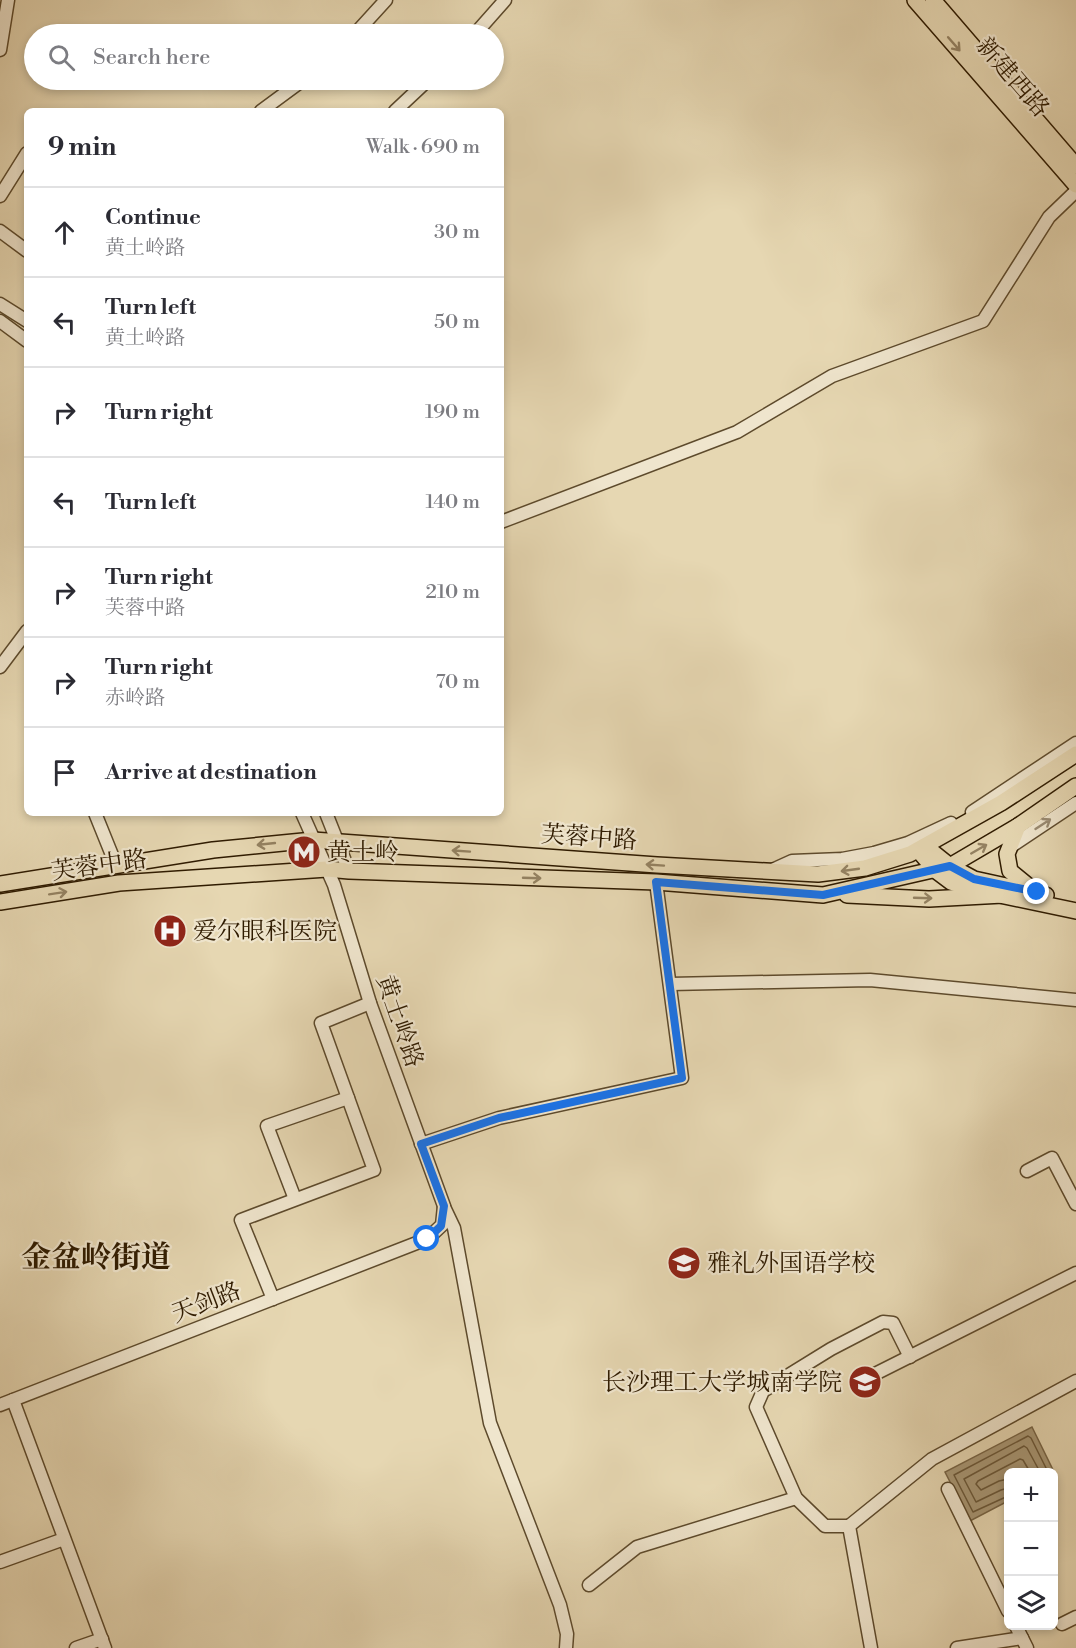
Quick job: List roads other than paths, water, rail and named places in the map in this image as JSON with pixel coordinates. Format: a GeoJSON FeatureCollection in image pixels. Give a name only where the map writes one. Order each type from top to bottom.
{"type":"FeatureCollection","features":[{"type":"Feature","properties":{"kind":"main road","name":"新建西路"},"geometry":{"type":"LineString","coordinates":[[915,0],[1076,185]]}},
{"type":"Feature","properties":{"kind":"main road","name":"新建西路"},"geometry":{"type":"LineString","coordinates":[[933,0],[1076,166]]}},
{"type":"Feature","properties":{"kind":"main road","name":"芙蓉中路"},"geometry":{"type":"LineString","coordinates":[[0,884],[213,850],[313,840],[818,874],[865,868],[922,848],[1001,803],[1076,754]]}},
{"type":"Feature","properties":{"kind":"main road","name":"芙蓉中路"},"geometry":{"type":"LineString","coordinates":[[0,902],[119,883],[327,868],[349,871],[656,882],[823,895],[942,868],[1018,826],[1076,786]]}},
{"type":"Feature","properties":{"kind":"main road"},"geometry":{"type":"LineString","coordinates":[[1018,826],[1007,854],[1010,872],[1037,892]]}},
{"type":"Feature","properties":{"kind":"main road"},"geometry":{"type":"LineString","coordinates":[[922,848],[942,868],[951,882],[1003,896],[1076,911]]}},
{"type":"Feature","properties":{"kind":"main road"},"geometry":{"type":"LineString","coordinates":[[942,868],[974,879],[1076,902]]}},
{"type":"Feature","properties":{"kind":"main road"},"geometry":{"type":"LineString","coordinates":[[823,895],[929,899],[1003,896]]}},
{"type":"Feature","properties":{"kind":"street"},"geometry":{"type":"LineString","coordinates":[[0,50],[8,0]]}},
{"type":"Feature","properties":{"kind":"street"},"geometry":{"type":"LineString","coordinates":[[364,24],[386,0]]}},
{"type":"Feature","properties":{"kind":"street"},"geometry":{"type":"LineString","coordinates":[[484,24],[505,0]]}},
{"type":"Feature","properties":{"kind":"street"},"geometry":{"type":"LineString","coordinates":[[265,108],[289,90]]}},
{"type":"Feature","properties":{"kind":"street"},"geometry":{"type":"LineString","coordinates":[[398,108],[418,90]]}},
{"type":"Feature","properties":{"kind":"street"},"geometry":{"type":"LineString","coordinates":[[0,196],[24,158]]}},
{"type":"Feature","properties":{"kind":"street"},"geometry":{"type":"LineString","coordinates":[[504,521],[737,432],[832,376],[983,321],[1049,217],[1076,191]]}},
{"type":"Feature","properties":{"kind":"street"},"geometry":{"type":"LineString","coordinates":[[0,231],[24,249]]}},
{"type":"Feature","properties":{"kind":"street"},"geometry":{"type":"LineString","coordinates":[[0,304],[24,319]]}},
{"type":"Feature","properties":{"kind":"street"},"geometry":{"type":"LineString","coordinates":[[0,321],[24,339]]}},
{"type":"Feature","properties":{"kind":"street"},"geometry":{"type":"LineString","coordinates":[[0,667],[24,638]]}},
{"type":"Feature","properties":{"kind":"street"},"geometry":{"type":"LineString","coordinates":[[770,871],[792,861],[842,859],[908,843],[968,815],[1076,743]]}},
{"type":"Feature","properties":{"kind":"street"},"geometry":{"type":"LineString","coordinates":[[1010,847],[1076,803]]}},
{"type":"Feature","properties":{"kind":"street"},"geometry":{"type":"LineString","coordinates":[[96,816],[116,866]]}},
{"type":"Feature","properties":{"kind":"street","name":"黄土岭路"},"geometry":{"type":"LineString","coordinates":[[303,816],[334,885],[370,1003],[454,1228],[490,1423],[560,1605],[567,1634],[566,1648]]}},
{"type":"Feature","properties":{"kind":"street"},"geometry":{"type":"LineString","coordinates":[[327,816],[349,871]]}},
{"type":"Feature","properties":{"kind":"street"},"geometry":{"type":"LineString","coordinates":[[421,1144],[499,1118],[682,1078],[656,882]]}},
{"type":"Feature","properties":{"kind":"street"},"geometry":{"type":"LineString","coordinates":[[670,984],[870,980],[1076,1000]]}},
{"type":"Feature","properties":{"kind":"street"},"geometry":{"type":"LineString","coordinates":[[273,1299],[241,1220],[374,1170],[321,1023],[370,1003]]}},
{"type":"Feature","properties":{"kind":"street"},"geometry":{"type":"LineString","coordinates":[[295,1199],[267,1126],[348,1098]]}},
{"type":"Feature","properties":{"kind":"street"},"geometry":{"type":"LineString","coordinates":[[1027,1171],[1052,1158],[1076,1204]]}},
{"type":"Feature","properties":{"kind":"street","name":"天剑路"},"geometry":{"type":"LineString","coordinates":[[0,1405],[427,1239],[441,1226],[444,1206]]}},
{"type":"Feature","properties":{"kind":"street"},"geometry":{"type":"LineString","coordinates":[[865,1379],[1076,1274]]}},
{"type":"Feature","properties":{"kind":"street"},"geometry":{"type":"LineString","coordinates":[[909,1357],[893,1323],[883,1322],[831,1349],[763,1391],[756,1407],[796,1498],[825,1526],[849,1526],[932,1459],[1076,1381]]}},
{"type":"Feature","properties":{"kind":"street"},"geometry":{"type":"LineString","coordinates":[[12,1400],[103,1643],[76,1648]]}},
{"type":"Feature","properties":{"kind":"street"},"geometry":{"type":"LineString","coordinates":[[948,1489],[1004,1603]]}},
{"type":"Feature","properties":{"kind":"street"},"geometry":{"type":"LineString","coordinates":[[589,1585],[637,1547],[796,1498]]}},
{"type":"Feature","properties":{"kind":"street"},"geometry":{"type":"LineString","coordinates":[[849,1526],[871,1648]]}},
{"type":"Feature","properties":{"kind":"street"},"geometry":{"type":"LineString","coordinates":[[0,1562],[64,1539]]}},
{"type":"Feature","properties":{"kind":"street"},"geometry":{"type":"LineString","coordinates":[[1062,1624],[1076,1617]]}},
{"type":"Feature","properties":{"kind":"street"},"geometry":{"type":"LineString","coordinates":[[957,1648],[1025,1643]]}},
{"type":"Feature","properties":{"kind":"water"},"geometry":{"type":"Polygon","coordinates":[[[1032,1427],[1052,1468],[1004,1468],[1004,1503],[970,1521],[945,1472],[1032,1427]]]}},
{"type":"Feature","properties":{"kind":"place","name":"黄土岭"},"geometry":{"type":"Point","coordinates":[304,852]}},
{"type":"Feature","properties":{"kind":"place","name":"爱尔眼科医院"},"geometry":{"type":"Point","coordinates":[170,931]}},
{"type":"Feature","properties":{"kind":"place","name":"雅礼外国语学校"},"geometry":{"type":"Point","coordinates":[684,1263]}},
{"type":"Feature","properties":{"kind":"place","name":"长沙理工大学城南学院"},"geometry":{"type":"Point","coordinates":[865,1382]}},
{"type":"Feature","properties":{"kind":"district","name":"金盆岭街道"},"geometry":{"type":"Point","coordinates":[96,1257]}}]}
